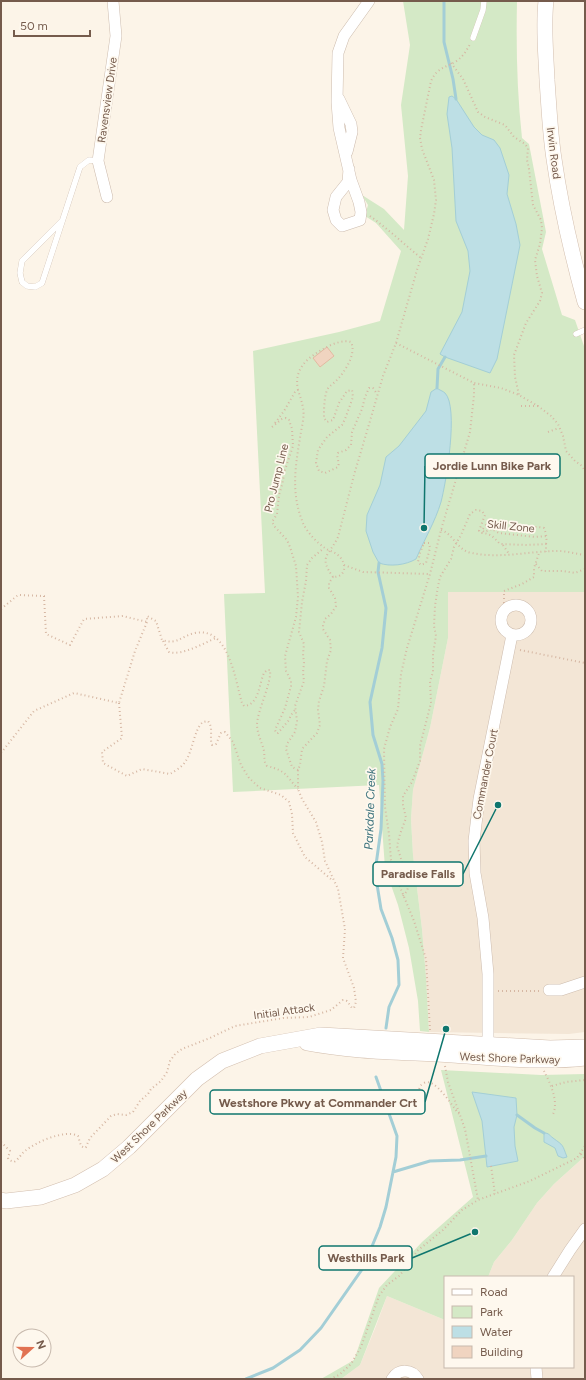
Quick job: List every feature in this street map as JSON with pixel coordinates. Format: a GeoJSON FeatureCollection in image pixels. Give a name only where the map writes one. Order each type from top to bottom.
{"type":"FeatureCollection","features":[{"type":"Feature","properties":{"kind":"main road","name":"Irwin Road"},"geometry":{"type":"LineString","coordinates":[[546,1],[544,28],[549,118],[554,158],[572,255],[585,302]]}},
{"type":"Feature","properties":{"kind":"main road","name":"West Shore Parkway"},"geometry":{"type":"LineString","coordinates":[[1,1200],[6,1201],[41,1197],[74,1185],[103,1169],[129,1147],[197,1079],[222,1061],[260,1046],[292,1040],[360,1050],[488,1051],[585,1047]]}},
{"type":"Feature","properties":{"kind":"main road","name":"West Shore Parkway"},"geometry":{"type":"LineString","coordinates":[[488,1051],[550,1060],[585,1058]]}},
{"type":"Feature","properties":{"kind":"street","name":"Ravensview Drive"},"geometry":{"type":"LineString","coordinates":[[107,197],[98,161],[116,36],[113,1]]}},
{"type":"Feature","properties":{"kind":"street"},"geometry":{"type":"LineString","coordinates":[[349,169],[348,182],[336,198],[333,210],[336,220],[342,226],[360,220],[361,210],[346,157],[352,132],[351,124],[337,96],[338,54],[344,36],[369,1]]}},
{"type":"Feature","properties":{"kind":"street","name":"Commander Court"},"geometry":{"type":"LineString","coordinates":[[488,1051],[488,968],[483,918],[475,873],[474,841],[479,799],[512,635]]}},
{"type":"Feature","properties":{"kind":"street"},"geometry":{"type":"LineString","coordinates":[[546,991],[561,990],[585,982]]}},
{"type":"Feature","properties":{"kind":"street"},"geometry":{"type":"LineString","coordinates":[[554,1276],[585,1229]]}},
{"type":"Feature","properties":{"kind":"street"},"geometry":{"type":"LineString","coordinates":[[536,1368],[537,1379]]}},
{"type":"Feature","properties":{"kind":"street"},"geometry":{"type":"LineString","coordinates":[[392,1379],[398,1373],[408,1371],[413,1373],[418,1379]]}},
{"type":"Feature","properties":{"kind":"lane"},"geometry":{"type":"LineString","coordinates":[[473,38],[483,10],[484,1]]}},
{"type":"Feature","properties":{"kind":"lane"},"geometry":{"type":"LineString","coordinates":[[62,221],[22,261],[20,273],[22,282],[27,286],[35,287],[42,283],[80,167],[89,160],[98,161]]}},
{"type":"Feature","properties":{"kind":"lane"},"geometry":{"type":"LineString","coordinates":[[576,334],[585,330]]}},
{"type":"Feature","properties":{"kind":"path"},"geometry":{"type":"LineString","coordinates":[[377,395],[373,388],[369,388],[352,432],[351,445],[346,450],[338,453],[338,466],[325,473],[318,470],[317,467],[316,459],[318,450],[327,437],[343,422],[353,397],[352,390],[347,391],[339,402],[333,420],[327,422],[324,418],[326,395],[328,389],[346,368],[353,350],[351,342],[334,344],[317,352],[305,361],[299,372],[298,390],[304,409],[295,464],[294,482],[296,498],[304,525],[310,534],[324,548],[330,551],[338,554],[344,565],[345,569],[343,573],[340,576],[333,577],[325,560],[326,555],[330,551],[338,537],[377,395],[396,343],[428,239],[434,214],[436,200],[434,180],[422,149],[421,130],[431,81],[434,75],[444,66],[461,57],[473,38]]}},
{"type":"Feature","properties":{"kind":"path"},"geometry":{"type":"LineString","coordinates":[[451,63],[463,79],[478,112],[485,117],[505,125],[514,137],[525,144],[528,148],[527,160],[533,205],[542,224],[542,234],[535,260],[537,276],[542,293],[538,305],[526,323],[514,355],[515,377],[519,395]]}},
{"type":"Feature","properties":{"kind":"path"},"geometry":{"type":"LineString","coordinates":[[361,210],[384,226],[421,258]]}},
{"type":"Feature","properties":{"kind":"path"},"geometry":{"type":"LineString","coordinates":[[396,343],[474,383],[502,388],[519,395],[538,406],[551,416],[563,436],[566,451],[585,470]]}},
{"type":"Feature","properties":{"kind":"path"},"geometry":{"type":"LineString","coordinates":[[430,1034],[426,959],[418,934],[402,896],[391,860],[384,791],[384,749],[390,727],[398,709],[399,689],[404,660],[470,432],[474,383]]}},
{"type":"Feature","properties":{"kind":"path","name":"Pro Jump Line"},"geometry":{"type":"LineString","coordinates":[[296,710],[291,715],[289,720],[276,733],[276,727],[285,708],[291,686],[291,680],[286,671],[286,656],[296,617],[298,597],[296,566],[290,547],[287,540],[272,522],[276,514],[279,495],[292,446],[292,429],[289,420],[285,418],[280,419],[272,427],[284,411],[295,392],[298,390]]}},
{"type":"Feature","properties":{"kind":"path"},"geometry":{"type":"LineString","coordinates":[[521,406],[538,406]]}},
{"type":"Feature","properties":{"kind":"path"},"geometry":{"type":"LineString","coordinates":[[548,432],[559,428]]}},
{"type":"Feature","properties":{"kind":"path"},"geometry":{"type":"LineString","coordinates":[[402,896],[407,891],[409,886],[397,846],[406,818],[403,798],[414,778],[415,770],[420,761],[420,746],[431,704],[430,681],[433,672],[433,654],[436,636],[434,626],[435,606],[440,577],[451,559],[456,543],[472,512],[478,509],[482,510],[484,515],[479,531],[481,533],[491,535],[503,545],[509,554]]}},
{"type":"Feature","properties":{"kind":"path","name":"Skill Zone"},"geometry":{"type":"LineString","coordinates":[[546,536],[535,537],[501,534],[493,530],[484,532],[482,530],[486,525],[492,524],[498,528],[508,521],[519,528],[544,528],[546,536],[546,552]]}},
{"type":"Feature","properties":{"kind":"path"},"geometry":{"type":"LineString","coordinates":[[441,530],[446,532],[462,549],[471,553],[509,554],[562,551],[585,555]]}},
{"type":"Feature","properties":{"kind":"path"},"geometry":{"type":"LineString","coordinates":[[425,543],[429,543],[430,545],[428,556],[425,564],[419,564],[420,552],[423,544],[425,543]]}},
{"type":"Feature","properties":{"kind":"path"},"geometry":{"type":"LineString","coordinates":[[503,545],[546,544]]}},
{"type":"Feature","properties":{"kind":"path"},"geometry":{"type":"LineString","coordinates":[[298,770],[292,767],[286,749],[287,744],[295,732],[297,721],[296,703],[304,681],[302,673],[304,663],[304,644],[299,634],[302,602],[307,579],[307,567],[312,558],[324,548]]}},
{"type":"Feature","properties":{"kind":"path"},"geometry":{"type":"LineString","coordinates":[[504,603],[504,591],[522,584],[534,576],[535,563],[540,553]]}},
{"type":"Feature","properties":{"kind":"path"},"geometry":{"type":"LineString","coordinates":[[428,556],[434,557]]}},
{"type":"Feature","properties":{"kind":"path"},"geometry":{"type":"LineString","coordinates":[[535,563],[542,571],[563,571],[575,573],[585,569]]}},
{"type":"Feature","properties":{"kind":"path"},"geometry":{"type":"LineString","coordinates":[[344,565],[363,572],[378,574],[430,574]]}},
{"type":"Feature","properties":{"kind":"path","name":"Initial Attack"},"geometry":{"type":"LineString","coordinates":[[1,1142],[10,1151],[8,1158],[9,1160],[14,1162],[24,1151],[37,1143],[69,1133],[78,1136],[81,1146],[85,1148],[90,1138],[111,1116],[117,1114],[126,1115],[133,1112],[151,1089],[161,1081],[167,1072],[170,1061],[175,1054],[182,1049],[236,1026],[283,1018],[309,1017],[331,1010],[343,1000],[347,1001],[352,1008],[354,1008],[356,996],[352,980],[343,958],[345,929],[338,889],[323,856],[322,842],[316,822],[302,799],[298,789],[298,770],[302,749],[317,733],[320,725],[318,710],[319,701],[324,686],[327,661],[331,650],[329,637],[323,629],[323,626],[324,619],[331,614],[336,606],[335,598],[329,583],[333,577]]}},
{"type":"Feature","properties":{"kind":"path"},"geometry":{"type":"LineString","coordinates":[[1,609],[18,595],[44,596],[46,634],[70,645],[84,619],[122,616],[148,622]]}},
{"type":"Feature","properties":{"kind":"path"},"geometry":{"type":"LineString","coordinates":[[216,638],[187,650],[174,653],[168,651],[154,619],[147,616],[148,622],[135,651],[119,703],[122,738],[102,752],[103,763],[127,776],[142,770],[170,774],[185,764],[194,744],[198,728],[203,722],[208,721],[211,729],[212,745],[216,744],[221,733],[225,732],[233,742],[241,765],[249,778],[260,788],[281,795],[289,802],[292,814],[293,833],[305,856],[334,882]]}},
{"type":"Feature","properties":{"kind":"path"},"geometry":{"type":"LineString","coordinates":[[162,640],[172,642],[193,633],[209,634],[216,638],[223,644],[229,659],[240,698],[244,706],[250,705],[254,701],[264,673],[268,670],[270,671],[257,724],[258,733],[264,752],[265,763],[267,766],[277,768],[284,773],[298,789]]}},
{"type":"Feature","properties":{"kind":"path"},"geometry":{"type":"LineString","coordinates":[[515,649],[585,663]]}},
{"type":"Feature","properties":{"kind":"path"},"geometry":{"type":"LineString","coordinates":[[1,753],[34,711],[74,693],[119,703]]}},
{"type":"Feature","properties":{"kind":"path"},"geometry":{"type":"LineString","coordinates":[[498,991],[546,991]]}},
{"type":"Feature","properties":{"kind":"path"},"geometry":{"type":"LineString","coordinates":[[445,1065],[448,1082],[461,1116],[469,1149],[478,1200]]}},
{"type":"Feature","properties":{"kind":"path"},"geometry":{"type":"LineString","coordinates":[[544,1070],[552,1086],[554,1109],[552,1116]]}},
{"type":"Feature","properties":{"kind":"path"},"geometry":{"type":"LineString","coordinates":[[552,1086],[566,1082],[585,1080]]}},
{"type":"Feature","properties":{"kind":"path"},"geometry":{"type":"LineString","coordinates":[[420,1097],[419,1088],[421,1084],[431,1082],[438,1088],[461,1116]]}},
{"type":"Feature","properties":{"kind":"path"},"geometry":{"type":"LineString","coordinates":[[330,1379],[339,1375],[351,1364],[361,1347],[379,1296],[387,1285],[399,1276],[410,1263],[417,1251],[444,1230],[462,1210],[478,1200],[530,1182],[577,1158],[585,1146]]}},
{"type":"Feature","properties":{"kind":"path"},"geometry":{"type":"LineString","coordinates":[[581,1154],[585,1159]]}},
{"type":"Feature","properties":{"kind":"path"},"geometry":{"type":"LineString","coordinates":[[491,1166],[495,1194]]}},
{"type":"Feature","properties":{"kind":"shaded area"},"geometry":{"type":"Polygon","coordinates":[[[448,591],[585,592],[585,1032],[569,1034],[429,1032],[422,929],[413,855],[411,819],[413,790],[430,728],[448,638],[448,591]]]}},
{"type":"Feature","properties":{"kind":"shaded area"},"geometry":{"type":"Polygon","coordinates":[[[585,1156],[585,1379],[341,1379],[360,1365],[387,1296],[444,1320],[444,1368],[574,1368],[574,1276],[488,1276],[494,1262],[512,1240],[537,1203],[554,1184],[585,1156]]]}},
{"type":"Feature","properties":{"kind":"green space"},"geometry":{"type":"Polygon","coordinates":[[[403,1],[517,1],[517,70],[522,138],[529,144],[546,232],[542,249],[562,315],[575,320],[585,349],[585,592],[448,592],[448,638],[430,728],[413,790],[411,819],[413,855],[422,929],[429,1032],[420,1031],[418,1001],[409,948],[398,905],[385,868],[379,785],[233,792],[224,594],[265,593],[253,351],[339,332],[380,321],[401,251],[376,223],[365,216],[368,205],[362,195],[384,209],[404,230],[408,176],[401,105],[410,45],[403,1]]]}},
{"type":"Feature","properties":{"kind":"green space"},"geometry":{"type":"Polygon","coordinates":[[[441,1070],[541,1075],[585,1074],[585,1156],[554,1184],[537,1203],[512,1240],[494,1262],[488,1276],[444,1276],[444,1320],[387,1296],[360,1365],[341,1379],[321,1379],[354,1360],[379,1288],[422,1242],[473,1197],[441,1070]]]}},
{"type":"Feature","properties":{"kind":"water"},"geometry":{"type":"Polygon","coordinates":[[[452,96],[456,99],[474,127],[482,135],[494,140],[500,148],[509,175],[507,194],[516,224],[520,245],[497,359],[490,373],[440,354],[462,312],[470,271],[468,251],[456,221],[452,148],[447,114],[449,97],[452,96]]]}},
{"type":"Feature","properties":{"kind":"water"},"geometry":{"type":"Polygon","coordinates":[[[437,388],[445,393],[449,401],[451,413],[450,446],[446,479],[439,509],[416,559],[408,563],[398,565],[379,563],[373,552],[366,531],[367,515],[380,485],[386,457],[399,446],[426,411],[431,392],[437,388]]]}},
{"type":"Feature","properties":{"kind":"water"},"geometry":{"type":"Polygon","coordinates":[[[472,1092],[516,1098],[517,1115],[514,1127],[515,1146],[518,1161],[487,1167],[482,1121],[472,1092]]]}},
{"type":"Feature","properties":{"kind":"water"},"geometry":{"type":"Polygon","coordinates":[[[544,1133],[548,1134],[561,1144],[567,1157],[563,1158],[558,1156],[555,1148],[544,1142],[544,1133]]]}},
{"type":"Feature","properties":{"kind":"building"},"geometry":{"type":"Polygon","coordinates":[[[327,347],[334,356],[320,367],[313,358],[327,347]]]}},
{"type":"Feature","properties":{"kind":"waterway"},"geometry":{"type":"LineString","coordinates":[[444,1],[444,42],[456,99]]}},
{"type":"Feature","properties":{"kind":"waterway","name":"Parkdale Creek"},"geometry":{"type":"LineString","coordinates":[[437,388],[438,369],[445,357]]}},
{"type":"Feature","properties":{"kind":"waterway","name":"Parkdale Creek"},"geometry":{"type":"LineString","coordinates":[[379,563],[378,572],[386,608],[382,648],[370,702],[373,735],[382,764],[383,781],[381,829],[375,872],[381,909],[392,938],[398,960],[399,985],[389,1007],[386,1028]]}},
{"type":"Feature","properties":{"kind":"waterway","name":"Parkdale Creek"},"geometry":{"type":"LineString","coordinates":[[246,1379],[273,1368],[300,1350],[321,1328],[363,1268],[380,1227],[386,1207],[396,1157],[397,1136],[376,1077]]}},
{"type":"Feature","properties":{"kind":"waterway"},"geometry":{"type":"LineString","coordinates":[[517,1115],[544,1133]]}},
{"type":"Feature","properties":{"kind":"waterway"},"geometry":{"type":"LineString","coordinates":[[393,1172],[430,1161],[460,1160],[486,1156]]}},
{"type":"Feature","properties":{"kind":"place","name":"Jordie Lunn Bike Park"},"geometry":{"type":"Point","coordinates":[424,528]}},
{"type":"Feature","properties":{"kind":"place","name":"Paradise Falls"},"geometry":{"type":"Point","coordinates":[498,805]}},
{"type":"Feature","properties":{"kind":"place","name":"Westshore Pkwy at Commander Crt"},"geometry":{"type":"Point","coordinates":[446,1029]}},
{"type":"Feature","properties":{"kind":"place","name":"Westhills Park"},"geometry":{"type":"Point","coordinates":[475,1232]}}]}
